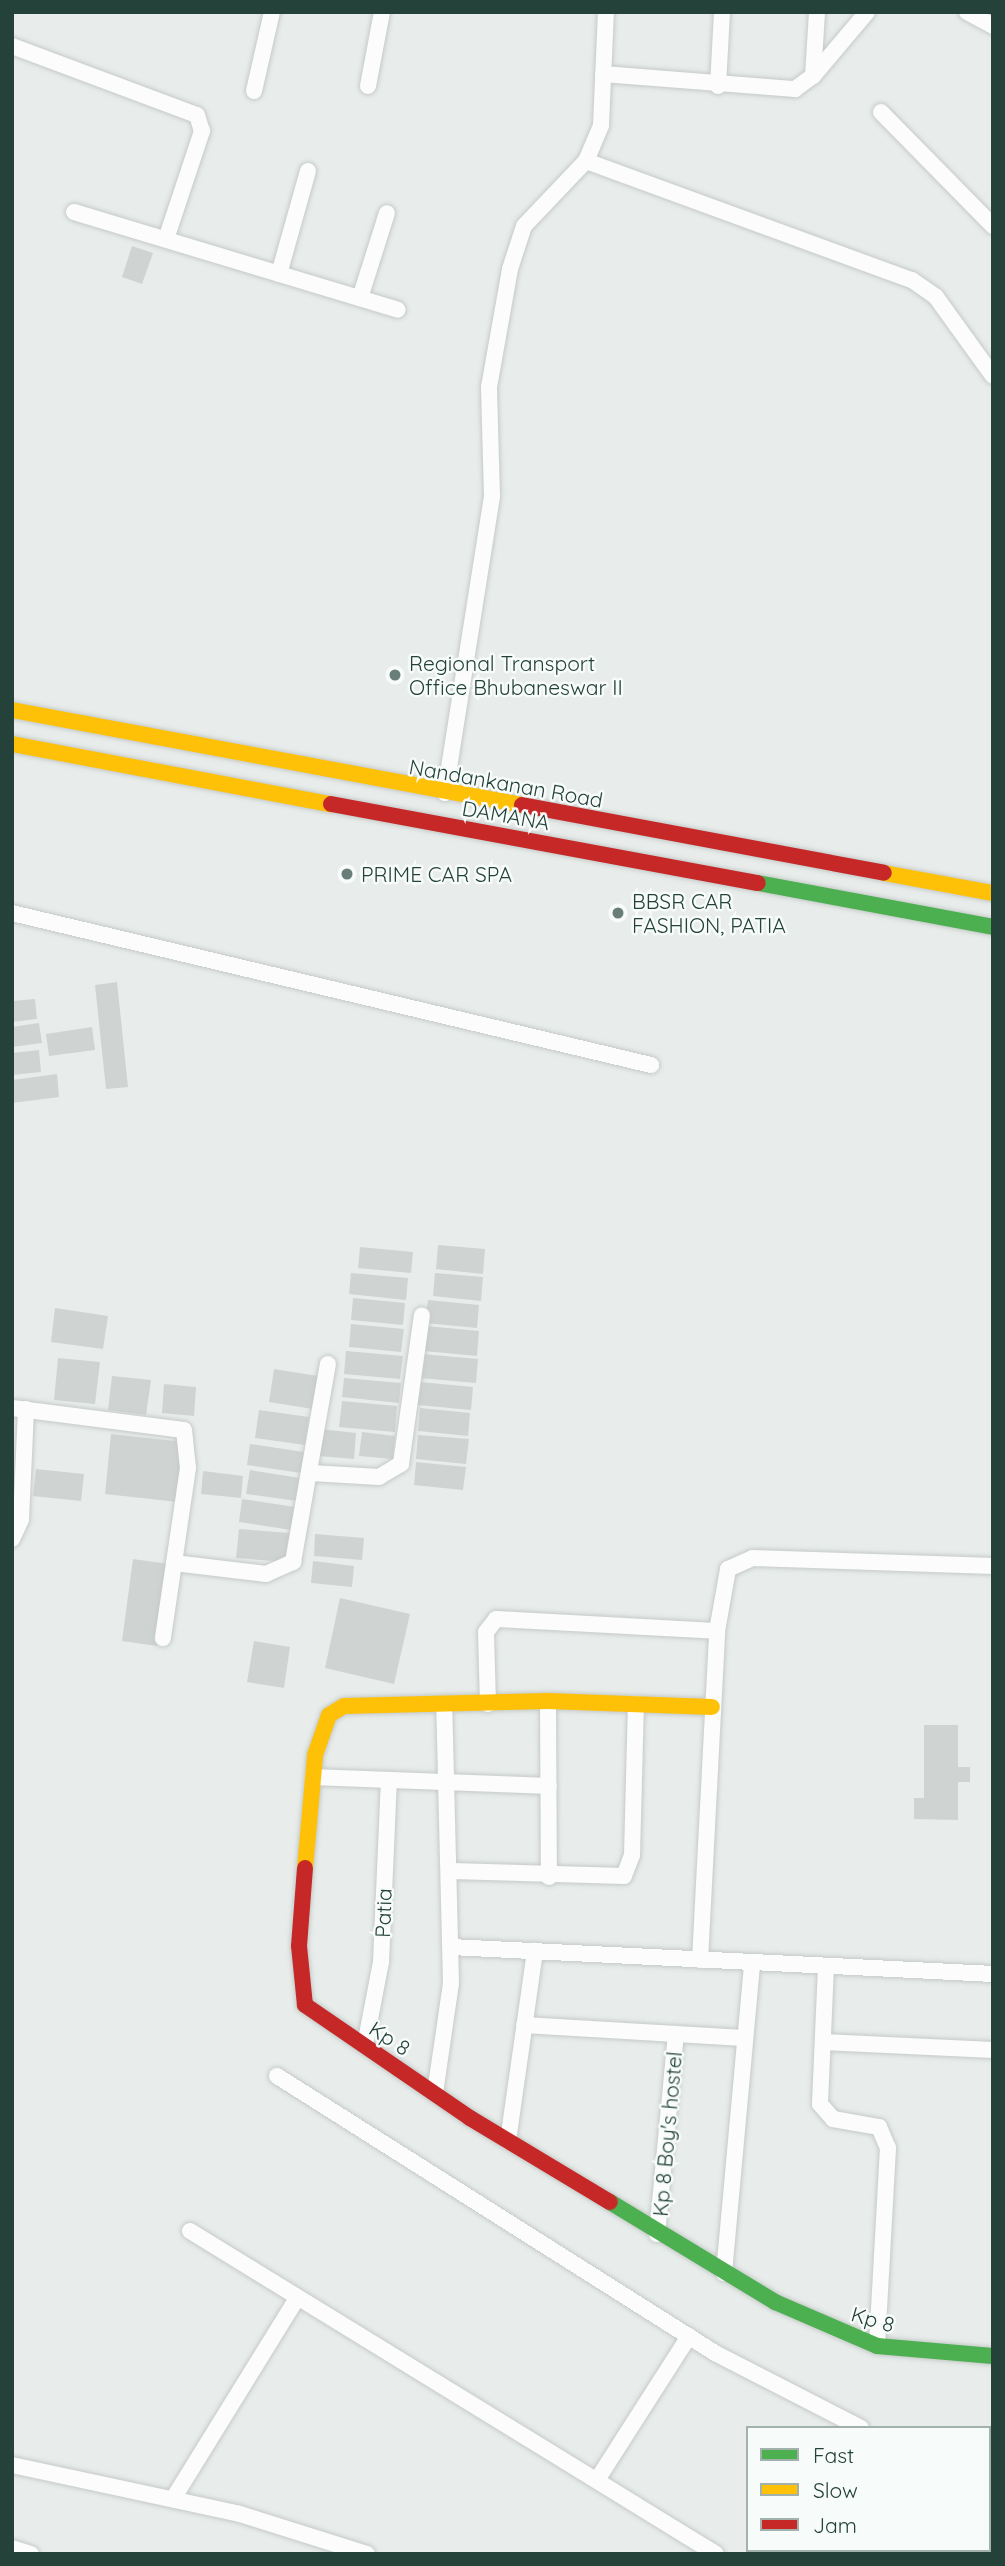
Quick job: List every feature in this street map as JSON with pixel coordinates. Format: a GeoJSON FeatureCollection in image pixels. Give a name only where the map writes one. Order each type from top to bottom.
{"type":"FeatureCollection","features":[{"type":"Feature","properties":{"kind":"main road","name":"Nandankanan Road"},"geometry":{"type":"LineString","coordinates":[[12,710],[445,793],[993,893]]}},
{"type":"Feature","properties":{"kind":"main road","name":"DAMANA"},"geometry":{"type":"LineString","coordinates":[[12,744],[993,927]]}},
{"type":"Feature","properties":{"kind":"main road"},"geometry":{"type":"LineString","coordinates":[[796,890],[801,858]]}},
{"type":"Feature","properties":{"kind":"main road","name":"Kp 8"},"geometry":{"type":"LineString","coordinates":[[712,1707],[548,1701],[444,1706],[344,1706],[319,1730],[313,1777],[300,1981],[305,2005],[508,2141],[723,2273],[877,2346],[993,2356]]}},
{"type":"Feature","properties":{"kind":"street"},"geometry":{"type":"LineString","coordinates":[[254,92],[272,12]]}},
{"type":"Feature","properties":{"kind":"street"},"geometry":{"type":"LineString","coordinates":[[368,86],[382,12]]}},
{"type":"Feature","properties":{"kind":"street"},"geometry":{"type":"LineString","coordinates":[[445,793],[492,496],[489,387],[510,269],[524,226],[586,161],[601,125],[606,12]]}},
{"type":"Feature","properties":{"kind":"street"},"geometry":{"type":"LineString","coordinates":[[718,86],[722,12]]}},
{"type":"Feature","properties":{"kind":"street"},"geometry":{"type":"LineString","coordinates":[[813,76],[817,12]]}},
{"type":"Feature","properties":{"kind":"street"},"geometry":{"type":"LineString","coordinates":[[603,74],[776,92],[813,76],[867,12]]}},
{"type":"Feature","properties":{"kind":"street"},"geometry":{"type":"LineString","coordinates":[[967,12],[993,26]]}},
{"type":"Feature","properties":{"kind":"street"},"geometry":{"type":"LineString","coordinates":[[12,46],[197,115],[202,131],[166,239]]}},
{"type":"Feature","properties":{"kind":"street"},"geometry":{"type":"LineString","coordinates":[[881,112],[993,226]]}},
{"type":"Feature","properties":{"kind":"street"},"geometry":{"type":"LineString","coordinates":[[586,161],[912,280],[936,297],[993,376]]}},
{"type":"Feature","properties":{"kind":"street"},"geometry":{"type":"LineString","coordinates":[[279,274],[308,171]]}},
{"type":"Feature","properties":{"kind":"street"},"geometry":{"type":"LineString","coordinates":[[74,212],[398,310]]}},
{"type":"Feature","properties":{"kind":"street"},"geometry":{"type":"LineString","coordinates":[[360,298],[387,214]]}},
{"type":"Feature","properties":{"kind":"street"},"geometry":{"type":"LineString","coordinates":[[12,914],[652,1065]]}},
{"type":"Feature","properties":{"kind":"street"},"geometry":{"type":"LineString","coordinates":[[311,1473],[379,1477],[401,1464],[422,1315]]}},
{"type":"Feature","properties":{"kind":"street"},"geometry":{"type":"LineString","coordinates":[[174,1563],[280,1571],[293,1562],[311,1473],[328,1364]]}},
{"type":"Feature","properties":{"kind":"street"},"geometry":{"type":"LineString","coordinates":[[12,1539],[21,1520],[27,1461],[19,1409],[184,1430],[188,1468],[163,1638]]}},
{"type":"Feature","properties":{"kind":"street"},"geometry":{"type":"LineString","coordinates":[[699,1961],[712,1707],[723,1579],[738,1561],[993,1566]]}},
{"type":"Feature","properties":{"kind":"street"},"geometry":{"type":"LineString","coordinates":[[488,1704],[485,1632],[496,1619],[717,1630]]}},
{"type":"Feature","properties":{"kind":"street"},"geometry":{"type":"LineString","coordinates":[[548,1701],[549,1877]]}},
{"type":"Feature","properties":{"kind":"street"},"geometry":{"type":"LineString","coordinates":[[452,1871],[618,1880],[631,1867],[636,1704]]}},
{"type":"Feature","properties":{"kind":"street"},"geometry":{"type":"LineString","coordinates":[[435,2093],[452,1947],[452,1871],[444,1706]]}},
{"type":"Feature","properties":{"kind":"street"},"geometry":{"type":"LineString","coordinates":[[313,1777],[549,1786]]}},
{"type":"Feature","properties":{"kind":"street","name":"Patia"},"geometry":{"type":"LineString","coordinates":[[365,2045],[382,1962],[389,1780]]}},
{"type":"Feature","properties":{"kind":"street"},"geometry":{"type":"LineString","coordinates":[[452,1947],[993,1974]]}},
{"type":"Feature","properties":{"kind":"street"},"geometry":{"type":"LineString","coordinates":[[508,2141],[536,1951]]}},
{"type":"Feature","properties":{"kind":"street"},"geometry":{"type":"LineString","coordinates":[[723,2273],[752,1963]]}},
{"type":"Feature","properties":{"kind":"street"},"geometry":{"type":"LineString","coordinates":[[826,1966],[824,2115],[879,2127],[888,2148],[877,2346]]}},
{"type":"Feature","properties":{"kind":"street"},"geometry":{"type":"LineString","coordinates":[[524,2025],[744,2038]]}},
{"type":"Feature","properties":{"kind":"street","name":"Kp 8 Boy's hostel"},"geometry":{"type":"LineString","coordinates":[[657,2234],[676,2034]]}},
{"type":"Feature","properties":{"kind":"street"},"geometry":{"type":"LineString","coordinates":[[823,2042],[993,2050]]}},
{"type":"Feature","properties":{"kind":"street"},"geometry":{"type":"LineString","coordinates":[[277,2076],[690,2336],[857,2426]]}},
{"type":"Feature","properties":{"kind":"street"},"geometry":{"type":"LineString","coordinates":[[190,2231],[296,2300],[716,2554]]}},
{"type":"Feature","properties":{"kind":"street"},"geometry":{"type":"LineString","coordinates":[[173,2499],[296,2300]]}},
{"type":"Feature","properties":{"kind":"street"},"geometry":{"type":"LineString","coordinates":[[597,2480],[690,2336]]}},
{"type":"Feature","properties":{"kind":"street"},"geometry":{"type":"LineString","coordinates":[[12,2465],[173,2499],[367,2554]]}},
{"type":"Feature","properties":{"kind":"building"},"geometry":{"type":"Polygon","coordinates":[[[132,246],[153,253],[142,284],[122,277],[132,246]]]}},
{"type":"Feature","properties":{"kind":"building"},"geometry":{"type":"Polygon","coordinates":[[[117,982],[128,1087],[106,1089],[95,985],[117,982]]]}},
{"type":"Feature","properties":{"kind":"building"},"geometry":{"type":"Polygon","coordinates":[[[35,999],[37,1019],[12,1022],[12,1001],[35,999]]]}},
{"type":"Feature","properties":{"kind":"building"},"geometry":{"type":"Polygon","coordinates":[[[39,1023],[42,1043],[12,1047],[12,1027],[39,1023]]]}},
{"type":"Feature","properties":{"kind":"building"},"geometry":{"type":"Polygon","coordinates":[[[92,1027],[95,1050],[49,1056],[46,1034],[92,1027]]]}},
{"type":"Feature","properties":{"kind":"building"},"geometry":{"type":"Polygon","coordinates":[[[39,1050],[41,1072],[12,1075],[12,1053],[39,1050]]]}},
{"type":"Feature","properties":{"kind":"building"},"geometry":{"type":"Polygon","coordinates":[[[57,1074],[59,1097],[12,1103],[12,1080],[57,1074]]]}},
{"type":"Feature","properties":{"kind":"building"},"geometry":{"type":"Polygon","coordinates":[[[438,1245],[485,1249],[483,1274],[436,1269],[438,1245]]]}},
{"type":"Feature","properties":{"kind":"building"},"geometry":{"type":"Polygon","coordinates":[[[360,1247],[413,1252],[411,1273],[358,1268],[360,1247]]]}},
{"type":"Feature","properties":{"kind":"building"},"geometry":{"type":"Polygon","coordinates":[[[351,1273],[408,1278],[406,1300],[349,1294],[351,1273]]]}},
{"type":"Feature","properties":{"kind":"building"},"geometry":{"type":"Polygon","coordinates":[[[435,1273],[483,1277],[481,1301],[433,1296],[435,1273]]]}},
{"type":"Feature","properties":{"kind":"building"},"geometry":{"type":"Polygon","coordinates":[[[353,1298],[405,1303],[403,1325],[351,1320],[353,1298]]]}},
{"type":"Feature","properties":{"kind":"building"},"geometry":{"type":"Polygon","coordinates":[[[428,1300],[479,1305],[477,1328],[425,1323],[428,1300]]]}},
{"type":"Feature","properties":{"kind":"building"},"geometry":{"type":"Polygon","coordinates":[[[55,1308],[108,1316],[103,1349],[51,1342],[55,1308]]]}},
{"type":"Feature","properties":{"kind":"building"},"geometry":{"type":"Polygon","coordinates":[[[351,1324],[404,1329],[401,1352],[349,1347],[351,1324]]]}},
{"type":"Feature","properties":{"kind":"building"},"geometry":{"type":"Polygon","coordinates":[[[426,1326],[479,1331],[477,1356],[424,1351],[426,1326]]]}},
{"type":"Feature","properties":{"kind":"building"},"geometry":{"type":"Polygon","coordinates":[[[346,1351],[403,1356],[400,1379],[344,1374],[346,1351]]]}},
{"type":"Feature","properties":{"kind":"building"},"geometry":{"type":"Polygon","coordinates":[[[422,1354],[478,1359],[476,1383],[420,1378],[422,1354]]]}},
{"type":"Feature","properties":{"kind":"building"},"geometry":{"type":"Polygon","coordinates":[[[58,1358],[100,1362],[95,1404],[54,1400],[58,1358]]]}},
{"type":"Feature","properties":{"kind":"building"},"geometry":{"type":"Polygon","coordinates":[[[274,1369],[318,1376],[313,1409],[269,1402],[274,1369]]]}},
{"type":"Feature","properties":{"kind":"building"},"geometry":{"type":"Polygon","coordinates":[[[112,1376],[151,1380],[146,1415],[108,1410],[112,1376]]]}},
{"type":"Feature","properties":{"kind":"building"},"geometry":{"type":"Polygon","coordinates":[[[344,1378],[401,1383],[399,1403],[342,1397],[344,1378]]]}},
{"type":"Feature","properties":{"kind":"building"},"geometry":{"type":"Polygon","coordinates":[[[420,1382],[473,1387],[471,1410],[418,1405],[420,1382]]]}},
{"type":"Feature","properties":{"kind":"building"},"geometry":{"type":"Polygon","coordinates":[[[164,1384],[196,1387],[194,1416],[162,1413],[164,1384]]]}},
{"type":"Feature","properties":{"kind":"building"},"geometry":{"type":"Polygon","coordinates":[[[342,1401],[397,1406],[395,1432],[339,1427],[342,1401]]]}},
{"type":"Feature","properties":{"kind":"building"},"geometry":{"type":"Polygon","coordinates":[[[420,1408],[470,1413],[468,1436],[418,1431],[420,1408]]]}},
{"type":"Feature","properties":{"kind":"building"},"geometry":{"type":"Polygon","coordinates":[[[259,1410],[309,1417],[305,1445],[255,1438],[259,1410]]]}},
{"type":"Feature","properties":{"kind":"building"},"geometry":{"type":"Polygon","coordinates":[[[321,1429],[356,1433],[354,1459],[319,1456],[321,1429]]]}},
{"type":"Feature","properties":{"kind":"building"},"geometry":{"type":"Polygon","coordinates":[[[362,1432],[395,1436],[393,1459],[359,1456],[362,1432]]]}},
{"type":"Feature","properties":{"kind":"building"},"geometry":{"type":"Polygon","coordinates":[[[111,1434],[184,1442],[178,1502],[105,1494],[111,1434]]]}},
{"type":"Feature","properties":{"kind":"building"},"geometry":{"type":"Polygon","coordinates":[[[418,1435],[469,1439],[466,1464],[416,1459],[418,1435]]]}},
{"type":"Feature","properties":{"kind":"building"},"geometry":{"type":"Polygon","coordinates":[[[250,1444],[304,1452],[301,1473],[247,1465],[250,1444]]]}},
{"type":"Feature","properties":{"kind":"building"},"geometry":{"type":"Polygon","coordinates":[[[416,1462],[466,1467],[463,1490],[414,1485],[416,1462]]]}},
{"type":"Feature","properties":{"kind":"building"},"geometry":{"type":"Polygon","coordinates":[[[36,1469],[84,1474],[81,1501],[33,1496],[36,1469]]]}},
{"type":"Feature","properties":{"kind":"building"},"geometry":{"type":"Polygon","coordinates":[[[250,1470],[300,1478],[297,1501],[246,1494],[250,1470]]]}},
{"type":"Feature","properties":{"kind":"building"},"geometry":{"type":"Polygon","coordinates":[[[203,1471],[243,1476],[241,1498],[201,1494],[203,1471]]]}},
{"type":"Feature","properties":{"kind":"building"},"geometry":{"type":"Polygon","coordinates":[[[242,1499],[295,1507],[291,1530],[239,1522],[242,1499]]]}},
{"type":"Feature","properties":{"kind":"building"},"geometry":{"type":"Polygon","coordinates":[[[239,1529],[290,1533],[288,1562],[236,1558],[239,1529]]]}},
{"type":"Feature","properties":{"kind":"building"},"geometry":{"type":"Polygon","coordinates":[[[315,1534],[364,1538],[362,1560],[314,1556],[315,1534]]]}},
{"type":"Feature","properties":{"kind":"building"},"geometry":{"type":"Polygon","coordinates":[[[133,1559],[169,1564],[157,1646],[122,1641],[133,1559]]]}},
{"type":"Feature","properties":{"kind":"building"},"geometry":{"type":"Polygon","coordinates":[[[313,1561],[354,1566],[352,1587],[311,1583],[313,1561]]]}},
{"type":"Feature","properties":{"kind":"building"},"geometry":{"type":"Polygon","coordinates":[[[340,1598],[410,1614],[394,1684],[325,1668],[340,1598]]]}},
{"type":"Feature","properties":{"kind":"building"},"geometry":{"type":"Polygon","coordinates":[[[254,1641],[290,1647],[284,1688],[247,1682],[254,1641]]]}},
{"type":"Feature","properties":{"kind":"building"},"geometry":{"type":"Polygon","coordinates":[[[924,1725],[958,1725],[958,1767],[970,1767],[970,1782],[958,1782],[958,1820],[914,1819],[914,1798],[924,1798],[924,1725]]]}},
{"type":"Feature","properties":{"kind":"traffic: fast"},"geometry":{"type":"LineString","coordinates":[[758,883],[993,927]]}},
{"type":"Feature","properties":{"kind":"traffic: fast"},"geometry":{"type":"LineString","coordinates":[[610,2202],[775,2302],[877,2346],[993,2356]]}},
{"type":"Feature","properties":{"kind":"traffic: slow"},"geometry":{"type":"LineString","coordinates":[[12,710],[522,805]]}},
{"type":"Feature","properties":{"kind":"traffic: slow"},"geometry":{"type":"LineString","coordinates":[[12,744],[331,804]]}},
{"type":"Feature","properties":{"kind":"traffic: slow"},"geometry":{"type":"LineString","coordinates":[[884,873],[993,893]]}},
{"type":"Feature","properties":{"kind":"traffic: slow"},"geometry":{"type":"LineString","coordinates":[[305,1868],[315,1755],[329,1715],[344,1706],[548,1701],[712,1707]]}},
{"type":"Feature","properties":{"kind":"traffic: jam"},"geometry":{"type":"LineString","coordinates":[[331,804],[758,883]]}},
{"type":"Feature","properties":{"kind":"traffic: jam"},"geometry":{"type":"LineString","coordinates":[[522,805],[884,873]]}},
{"type":"Feature","properties":{"kind":"traffic: jam"},"geometry":{"type":"LineString","coordinates":[[305,1868],[299,1946],[305,2005],[470,2118],[610,2202]]}},
{"type":"Feature","properties":{"kind":"place","name":"Regional Transport Office Bhubaneswar II"},"geometry":{"type":"Point","coordinates":[395,675]}},
{"type":"Feature","properties":{"kind":"place","name":"PRIME CAR SPA"},"geometry":{"type":"Point","coordinates":[347,874]}},
{"type":"Feature","properties":{"kind":"place","name":"BBSR CAR FASHION, PATIA"},"geometry":{"type":"Point","coordinates":[618,913]}}]}
